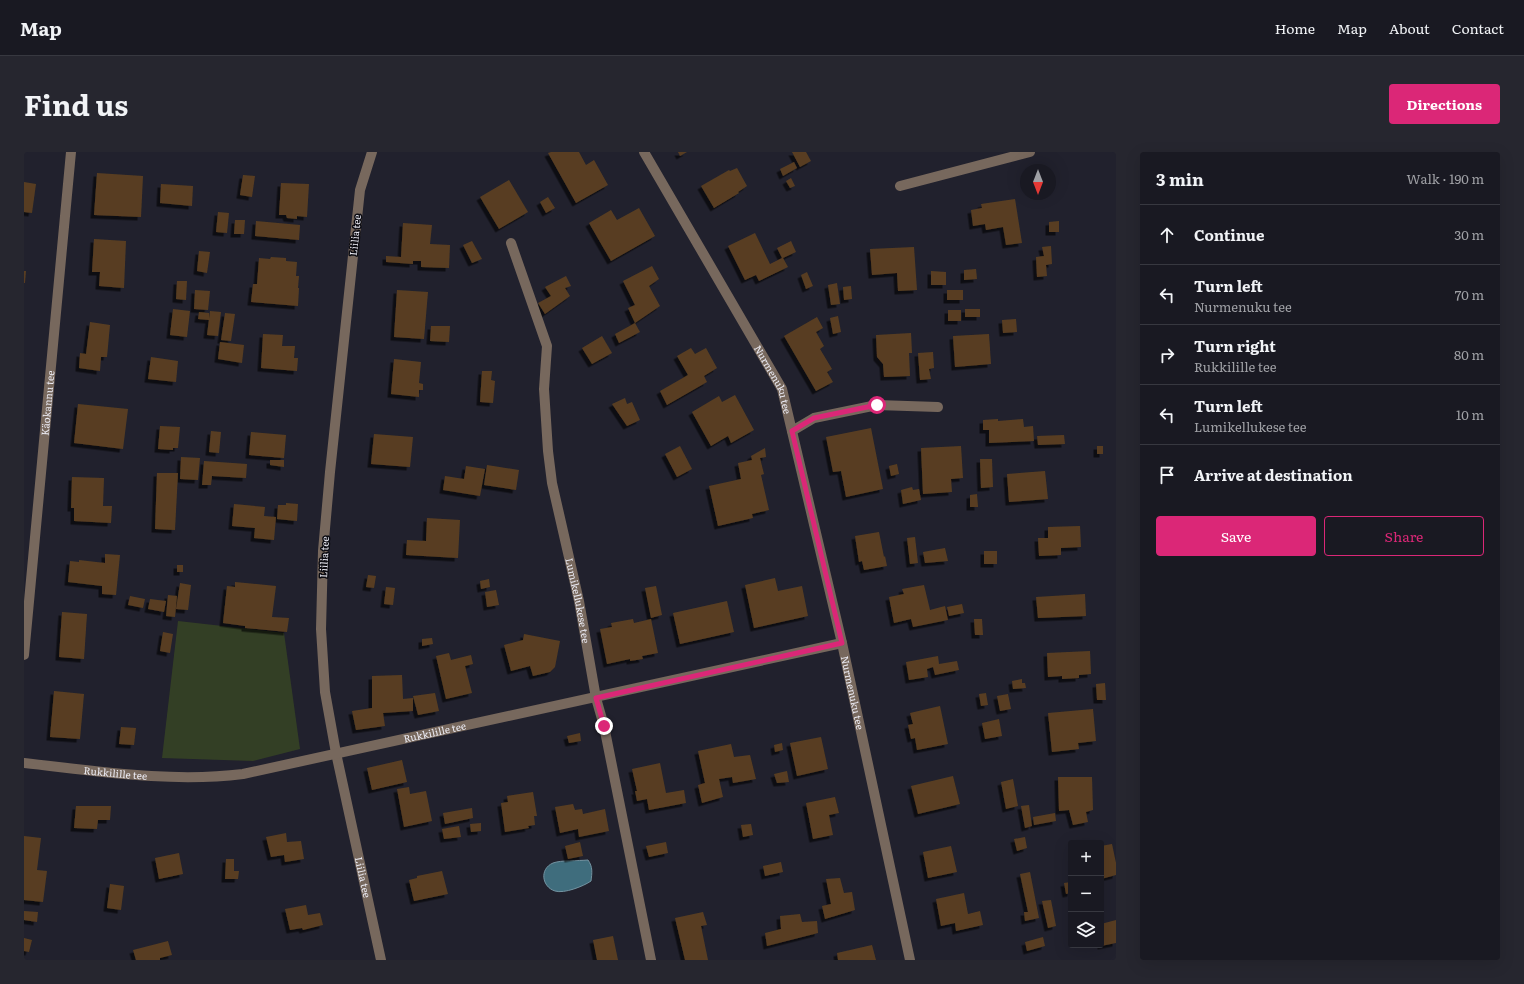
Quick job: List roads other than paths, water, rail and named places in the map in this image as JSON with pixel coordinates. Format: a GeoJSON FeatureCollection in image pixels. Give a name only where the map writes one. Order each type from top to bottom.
{"type":"FeatureCollection","features":[{"type":"Feature","properties":{"kind":"street","name":"Käokannu tee"},"geometry":{"type":"LineString","coordinates":[[24,655],[72,152]]}},
{"type":"Feature","properties":{"kind":"street","name":"Liilia tee"},"geometry":{"type":"LineString","coordinates":[[372,152],[360,190],[330,472],[323,551],[321,629],[325,692],[336,753],[381,960]]}},
{"type":"Feature","properties":{"kind":"street","name":"Nurmenuku tee"},"geometry":{"type":"LineString","coordinates":[[644,152],[782,389],[842,643],[910,960]]}},
{"type":"Feature","properties":{"kind":"street"},"geometry":{"type":"LineString","coordinates":[[900,186],[1030,152]]}},
{"type":"Feature","properties":{"kind":"street","name":"Lumikellukese tee"},"geometry":{"type":"LineString","coordinates":[[511,243],[547,346],[544,389],[548,451],[552,484],[579,601],[596,698],[604,726],[651,960]]}},
{"type":"Feature","properties":{"kind":"street"},"geometry":{"type":"LineString","coordinates":[[792,431],[814,418],[877,405],[938,406]]}},
{"type":"Feature","properties":{"kind":"street","name":"Rukkilille tee"},"geometry":{"type":"LineString","coordinates":[[24,764],[193,778],[243,774],[842,643]]}},
{"type":"Feature","properties":{"kind":"water"},"geometry":{"type":"Polygon","coordinates":[[[588,860],[592,873],[591,881],[574,889],[559,892],[547,886],[544,873],[553,863],[588,860]]]}}]}
